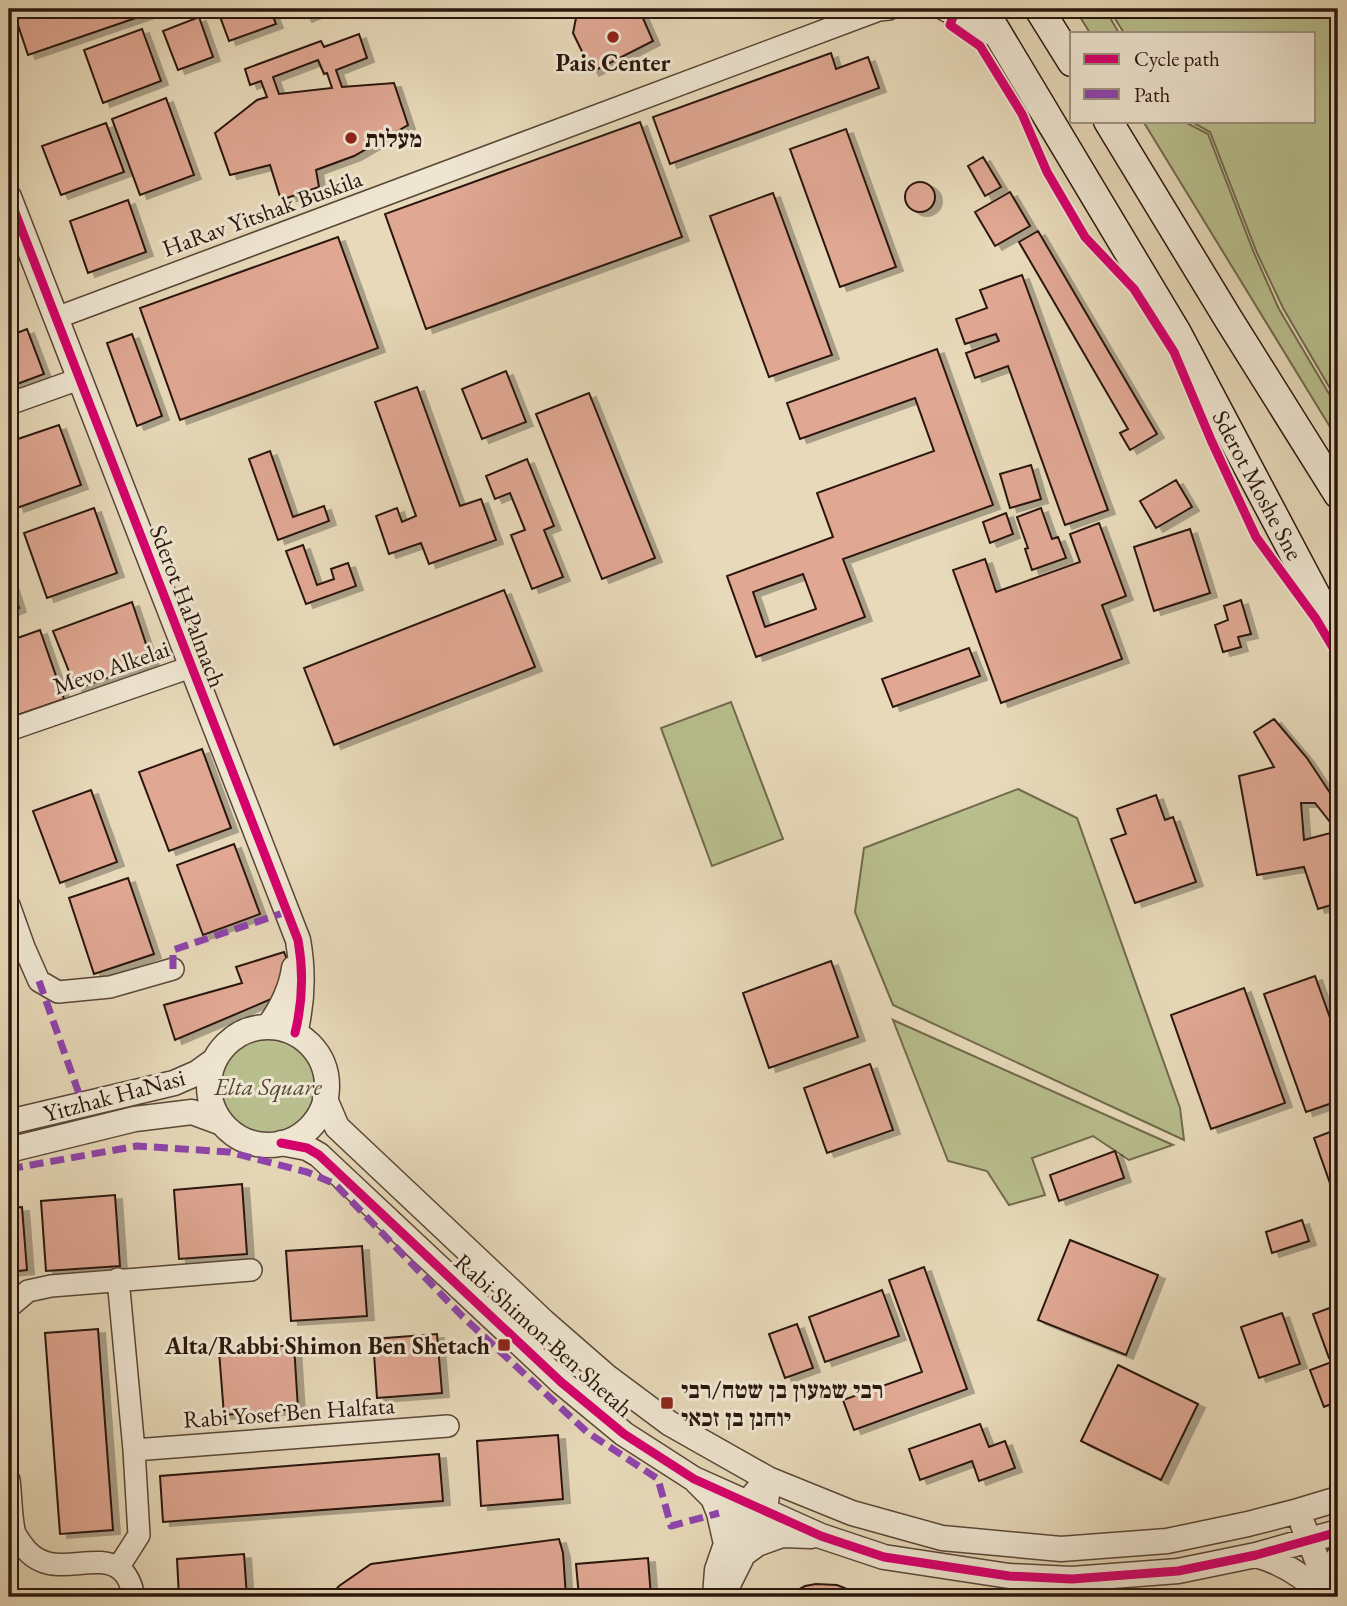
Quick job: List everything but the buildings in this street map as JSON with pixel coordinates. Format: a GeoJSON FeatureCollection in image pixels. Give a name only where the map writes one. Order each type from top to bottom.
{"type":"FeatureCollection","features":[{"type":"Feature","properties":{"kind":"main road","name":"Sderot Moshe Sne"},"geometry":{"type":"LineString","coordinates":[[983,9],[1177,333],[1338,637]]}},
{"type":"Feature","properties":{"kind":"main road"},"geometry":{"type":"LineString","coordinates":[[1039,9],[1070,59]]}},
{"type":"Feature","properties":{"kind":"main road"},"geometry":{"type":"LineString","coordinates":[[1109,122],[1228,320],[1338,494]]}},
{"type":"Feature","properties":{"kind":"street","name":"HaRav Yitshak Buskila"},"geometry":{"type":"LineString","coordinates":[[56,318],[883,9]]}},
{"type":"Feature","properties":{"kind":"street"},"geometry":{"type":"LineString","coordinates":[[943,9],[1003,41]]}},
{"type":"Feature","properties":{"kind":"street","name":"Sderot HaPalmach"},"geometry":{"type":"LineString","coordinates":[[9,197],[298,940],[303,982],[295,1034]]}},
{"type":"Feature","properties":{"kind":"street"},"geometry":{"type":"LineString","coordinates":[[9,404],[79,379]]}},
{"type":"Feature","properties":{"kind":"street","name":"Mevo Alkelai"},"geometry":{"type":"LineString","coordinates":[[9,730],[191,667]]}},
{"type":"Feature","properties":{"kind":"street"},"geometry":{"type":"LineString","coordinates":[[9,905],[38,981],[58,992],[110,987],[173,969]]}},
{"type":"Feature","properties":{"kind":"street","name":"Sderot HaPalmach"},"geometry":{"type":"LineString","coordinates":[[268,1027],[278,1014],[293,977],[298,940]]}},
{"type":"Feature","properties":{"kind":"street"},"geometry":{"type":"LineString","coordinates":[[268,1027],[295,1034],[312,1046],[321,1060],[327,1084],[321,1112],[299,1136],[281,1143],[268,1145],[236,1136],[222,1123],[212,1105],[209,1079],[215,1060],[222,1049],[237,1036],[255,1028],[268,1027]]}},
{"type":"Feature","properties":{"kind":"street","name":"Yitzhak HaNasi"},"geometry":{"type":"LineString","coordinates":[[9,1122],[174,1083],[197,1073],[215,1060]]}},
{"type":"Feature","properties":{"kind":"street","name":"Rabi Shimon Ben Shetah"},"geometry":{"type":"LineString","coordinates":[[325,1099],[337,1126],[526,1305],[606,1376],[669,1423],[768,1479],[852,1513],[942,1538],[1061,1549],[1167,1541],[1298,1511],[1338,1499]]}},
{"type":"Feature","properties":{"kind":"street","name":"Yitzhak HaNasi"},"geometry":{"type":"LineString","coordinates":[[9,1150],[135,1119],[192,1112],[222,1123]]}},
{"type":"Feature","properties":{"kind":"street","name":"Rabi Shimon Ben Shetah"},"geometry":{"type":"LineString","coordinates":[[281,1143],[307,1148],[318,1154],[561,1382],[624,1434],[694,1479],[821,1536],[884,1557],[1009,1576],[1072,1579],[1178,1571],[1256,1555],[1338,1532]]}},
{"type":"Feature","properties":{"kind":"street"},"geometry":{"type":"LineString","coordinates":[[9,1307],[27,1291],[51,1286],[251,1269]]}},
{"type":"Feature","properties":{"kind":"street"},"geometry":{"type":"LineString","coordinates":[[118,1279],[139,1535],[118,1567]]}},
{"type":"Feature","properties":{"kind":"street","name":"Rabi Yosef Ben Halfata"},"geometry":{"type":"LineString","coordinates":[[134,1450],[448,1426]]}},
{"type":"Feature","properties":{"kind":"street"},"geometry":{"type":"LineString","coordinates":[[694,1479],[713,1499],[734,1550]]}},
{"type":"Feature","properties":{"kind":"street"},"geometry":{"type":"LineString","coordinates":[[716,1597],[729,1583],[734,1550],[768,1479]]}},
{"type":"Feature","properties":{"kind":"street"},"geometry":{"type":"LineString","coordinates":[[9,1480],[16,1534],[27,1553],[42,1561],[59,1565],[106,1563],[118,1567],[127,1576],[134,1597]]}},
{"type":"Feature","properties":{"kind":"street"},"geometry":{"type":"LineString","coordinates":[[1298,1511],[1334,1597]]}},
{"type":"Feature","properties":{"kind":"street"},"geometry":{"type":"LineString","coordinates":[[734,1550],[782,1535],[821,1536]]}},
{"type":"Feature","properties":{"kind":"street"},"geometry":{"type":"LineString","coordinates":[[1256,1555],[1287,1566],[1324,1597]]}},
{"type":"Feature","properties":{"kind":"street"},"geometry":{"type":"LineString","coordinates":[[1334,1597],[1338,1558]]}},
{"type":"Feature","properties":{"kind":"green space"},"geometry":{"type":"Polygon","coordinates":[[[1075,9],[1105,9],[1118,32],[1089,32],[1075,9]]]}},
{"type":"Feature","properties":{"kind":"green space"},"geometry":{"type":"Polygon","coordinates":[[[1109,9],[1338,9],[1338,402],[1283,308],[1257,253],[1210,132],[1192,122],[1316,122],[1316,32],[1123,32],[1109,9]]]}},
{"type":"Feature","properties":{"kind":"green space"},"geometry":{"type":"Polygon","coordinates":[[[1144,122],[1185,122],[1208,134],[1254,253],[1279,309],[1338,409],[1338,440],[1144,122]]]}},
{"type":"Feature","properties":{"kind":"green space"},"geometry":{"type":"Polygon","coordinates":[[[731,702],[783,839],[712,866],[661,728],[731,702]]]}},
{"type":"Feature","properties":{"kind":"green space"},"geometry":{"type":"Polygon","coordinates":[[[1018,789],[1077,818],[1180,1108],[1184,1140],[893,1005],[855,912],[864,848],[1018,789]]]}},
{"type":"Feature","properties":{"kind":"green space"},"geometry":{"type":"Polygon","coordinates":[[[893,1020],[1173,1145],[1129,1160],[1093,1136],[1032,1158],[1045,1195],[1009,1205],[987,1171],[948,1161],[893,1020]]]}},
{"type":"Feature","properties":{"kind":"green space","name":"Elta Square"},"geometry":{"type":"Polygon","coordinates":[[[268,1039],[286,1043],[301,1053],[311,1068],[315,1086],[311,1104],[301,1119],[286,1129],[268,1133],[250,1129],[235,1119],[225,1104],[221,1086],[225,1068],[235,1053],[250,1043],[268,1039]]]}},
{"type":"Feature","properties":{"kind":"marked path"},"geometry":{"type":"LineString","coordinates":[[173,969],[173,950],[286,912]]}},
{"type":"Feature","properties":{"kind":"marked path"},"geometry":{"type":"LineString","coordinates":[[39,981],[83,1105]]}},
{"type":"Feature","properties":{"kind":"marked path"},"geometry":{"type":"LineString","coordinates":[[9,1169],[137,1146],[229,1152],[307,1172],[335,1184],[463,1317],[587,1432],[658,1479],[671,1526],[719,1513]]}},
{"type":"Feature","properties":{"kind":"cycle path"},"geometry":{"type":"LineString","coordinates":[[956,9],[950,25],[980,46],[1022,114],[1047,172],[1085,237],[1134,289],[1174,352],[1256,537],[1316,619],[1338,656]]}},
{"type":"Feature","properties":{"kind":"cycle path"},"geometry":{"type":"LineString","coordinates":[[9,197],[298,940],[302,987],[295,1033]]}},
{"type":"Feature","properties":{"kind":"cycle path"},"geometry":{"type":"LineString","coordinates":[[281,1143],[307,1148],[319,1155],[561,1382],[624,1434],[694,1479],[821,1536],[884,1557],[1009,1576],[1072,1579],[1178,1571],[1256,1555],[1338,1532]]}},
{"type":"Feature","properties":{"kind":"place","name":"Pais Center"},"geometry":{"type":"Point","coordinates":[613,37]}},
{"type":"Feature","properties":{"kind":"place","name":"מעלות"},"geometry":{"type":"Point","coordinates":[351,138]}},
{"type":"Feature","properties":{"kind":"place","name":"Alta/Rabbi Shimon Ben Shetach"},"geometry":{"type":"Point","coordinates":[504,1345]}},
{"type":"Feature","properties":{"kind":"place","name":"רבי שמעון בן שטח/רבי יוחנן בן זכאי"},"geometry":{"type":"Point","coordinates":[667,1403]}}]}
